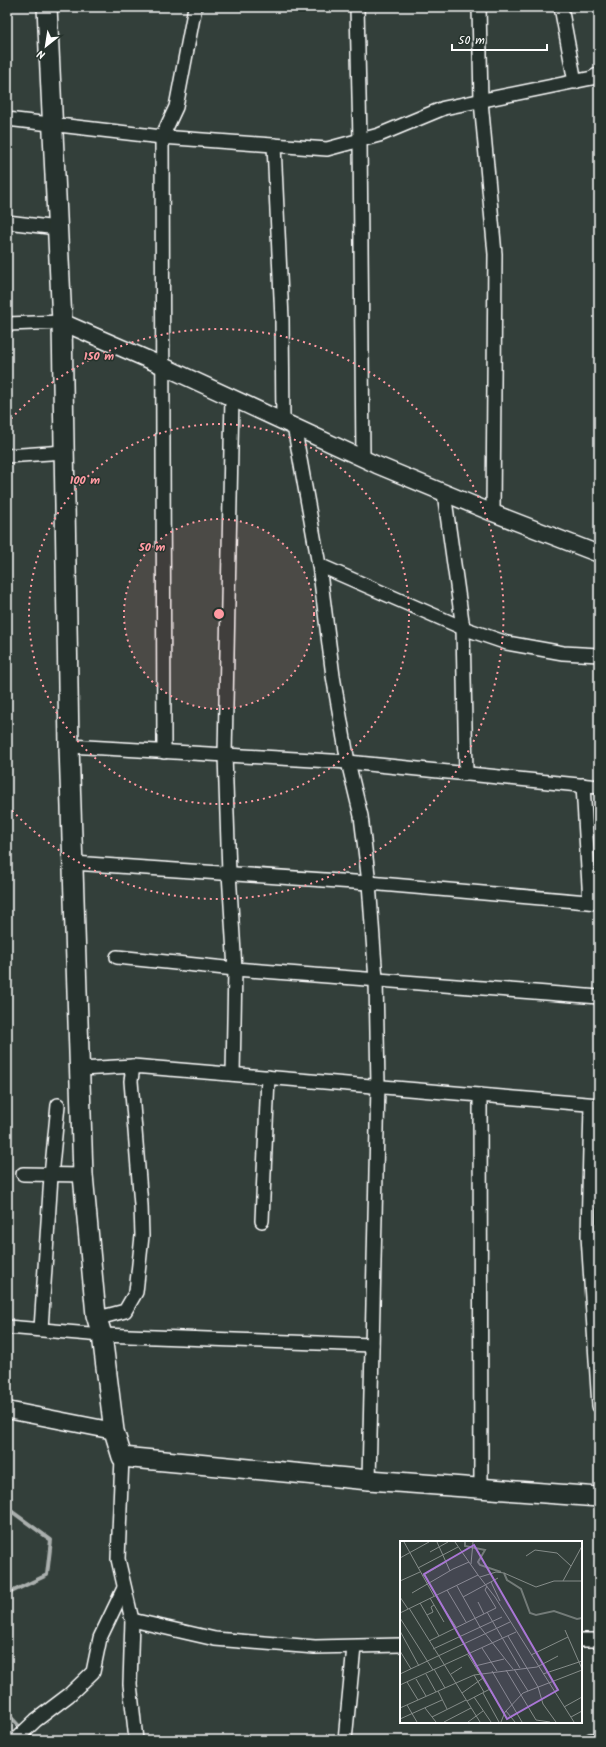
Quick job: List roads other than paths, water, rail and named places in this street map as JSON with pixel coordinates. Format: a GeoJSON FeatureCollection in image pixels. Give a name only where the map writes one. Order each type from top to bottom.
{"type":"FeatureCollection","features":[{"type":"Feature","properties":{"kind":"main road"},"geometry":{"type":"LineString","coordinates":[[47,7],[54,125],[62,322],[70,746],[81,1069],[83,1175],[96,1315],[102,1335],[114,1431],[122,1457],[369,1480],[599,1497]]}},
{"type":"Feature","properties":{"kind":"street"},"geometry":{"type":"LineString","coordinates":[[164,752],[162,137],[176,107],[195,7]]}},
{"type":"Feature","properties":{"kind":"street"},"geometry":{"type":"LineString","coordinates":[[357,7],[360,140],[362,458]]}},
{"type":"Feature","properties":{"kind":"street"},"geometry":{"type":"LineString","coordinates":[[479,7],[481,101],[495,254],[493,514]]}},
{"type":"Feature","properties":{"kind":"street"},"geometry":{"type":"LineString","coordinates":[[561,7],[575,82]]}},
{"type":"Feature","properties":{"kind":"street"},"geometry":{"type":"LineString","coordinates":[[7,119],[162,137],[327,149],[379,135],[444,108],[575,82],[592,78],[599,74]]}},
{"type":"Feature","properties":{"kind":"street"},"geometry":{"type":"LineString","coordinates":[[274,145],[288,423],[319,565],[333,676],[348,762],[361,816],[369,883],[376,980],[378,1085],[369,1480]]}},
{"type":"Feature","properties":{"kind":"street"},"geometry":{"type":"LineString","coordinates":[[7,222],[57,228]]}},
{"type":"Feature","properties":{"kind":"street"},"geometry":{"type":"LineString","coordinates":[[7,324],[62,322],[232,397],[362,458],[493,514],[599,554]]}},
{"type":"Feature","properties":{"kind":"street"},"geometry":{"type":"LineString","coordinates":[[232,397],[225,755],[229,873],[236,969],[233,1074]]}},
{"type":"Feature","properties":{"kind":"street"},"geometry":{"type":"LineString","coordinates":[[7,456],[64,452]]}},
{"type":"Feature","properties":{"kind":"street"},"geometry":{"type":"LineString","coordinates":[[444,493],[463,628],[466,774]]}},
{"type":"Feature","properties":{"kind":"street"},"geometry":{"type":"LineString","coordinates":[[319,565],[463,628],[507,643],[563,653],[599,654]]}},
{"type":"Feature","properties":{"kind":"street"},"geometry":{"type":"LineString","coordinates":[[70,746],[348,762],[599,787]]}},
{"type":"Feature","properties":{"kind":"street"},"geometry":{"type":"LineString","coordinates":[[73,863],[369,883],[594,902],[583,785]]}},
{"type":"Feature","properties":{"kind":"street"},"geometry":{"type":"LineString","coordinates":[[117,957],[236,969],[599,997]]}},
{"type":"Feature","properties":{"kind":"street"},"geometry":{"type":"LineString","coordinates":[[96,1315],[106,1316],[125,1311],[136,1292],[142,1236],[131,1081],[133,1066]]}},
{"type":"Feature","properties":{"kind":"street"},"geometry":{"type":"LineString","coordinates":[[81,1069],[133,1066],[378,1085],[595,1105],[588,1236],[599,1406]]}},
{"type":"Feature","properties":{"kind":"street"},"geometry":{"type":"LineString","coordinates":[[262,1220],[268,1077]]}},
{"type":"Feature","properties":{"kind":"street"},"geometry":{"type":"LineString","coordinates":[[480,1095],[481,1488]]}},
{"type":"Feature","properties":{"kind":"street"},"geometry":{"type":"LineString","coordinates":[[41,1329],[51,1176],[58,1105]]}},
{"type":"Feature","properties":{"kind":"street"},"geometry":{"type":"LineString","coordinates":[[23,1174],[51,1176],[83,1175]]}},
{"type":"Feature","properties":{"kind":"street"},"geometry":{"type":"LineString","coordinates":[[7,1327],[102,1335],[372,1345]]}},
{"type":"Feature","properties":{"kind":"street"},"geometry":{"type":"LineString","coordinates":[[7,1410],[114,1431]]}},
{"type":"Feature","properties":{"kind":"street"},"geometry":{"type":"LineString","coordinates":[[122,1457],[118,1559],[132,1620],[130,1684],[136,1740]]}},
{"type":"Feature","properties":{"kind":"street"},"geometry":{"type":"LineString","coordinates":[[14,1740],[36,1720],[69,1695],[93,1672],[100,1638],[124,1588]]}},
{"type":"Feature","properties":{"kind":"street"},"geometry":{"type":"LineString","coordinates":[[132,1620],[214,1640],[315,1647],[400,1645]]}},
{"type":"Feature","properties":{"kind":"street"},"geometry":{"type":"LineString","coordinates":[[582,1640],[599,1640]]}},
{"type":"Feature","properties":{"kind":"street"},"geometry":{"type":"LineString","coordinates":[[345,1740],[354,1647]]}},
{"type":"Feature","properties":{"kind":"street"},"geometry":{"type":"LineString","coordinates":[[591,1740],[599,1740]]}},
{"type":"Feature","properties":{"kind":"waterway"},"geometry":{"type":"LineString","coordinates":[[7,1508],[51,1540],[47,1575],[7,1594]]}},
{"type":"Feature","properties":{"kind":"waterway"},"geometry":{"type":"LineString","coordinates":[[7,1713],[32,1740]]}}]}
